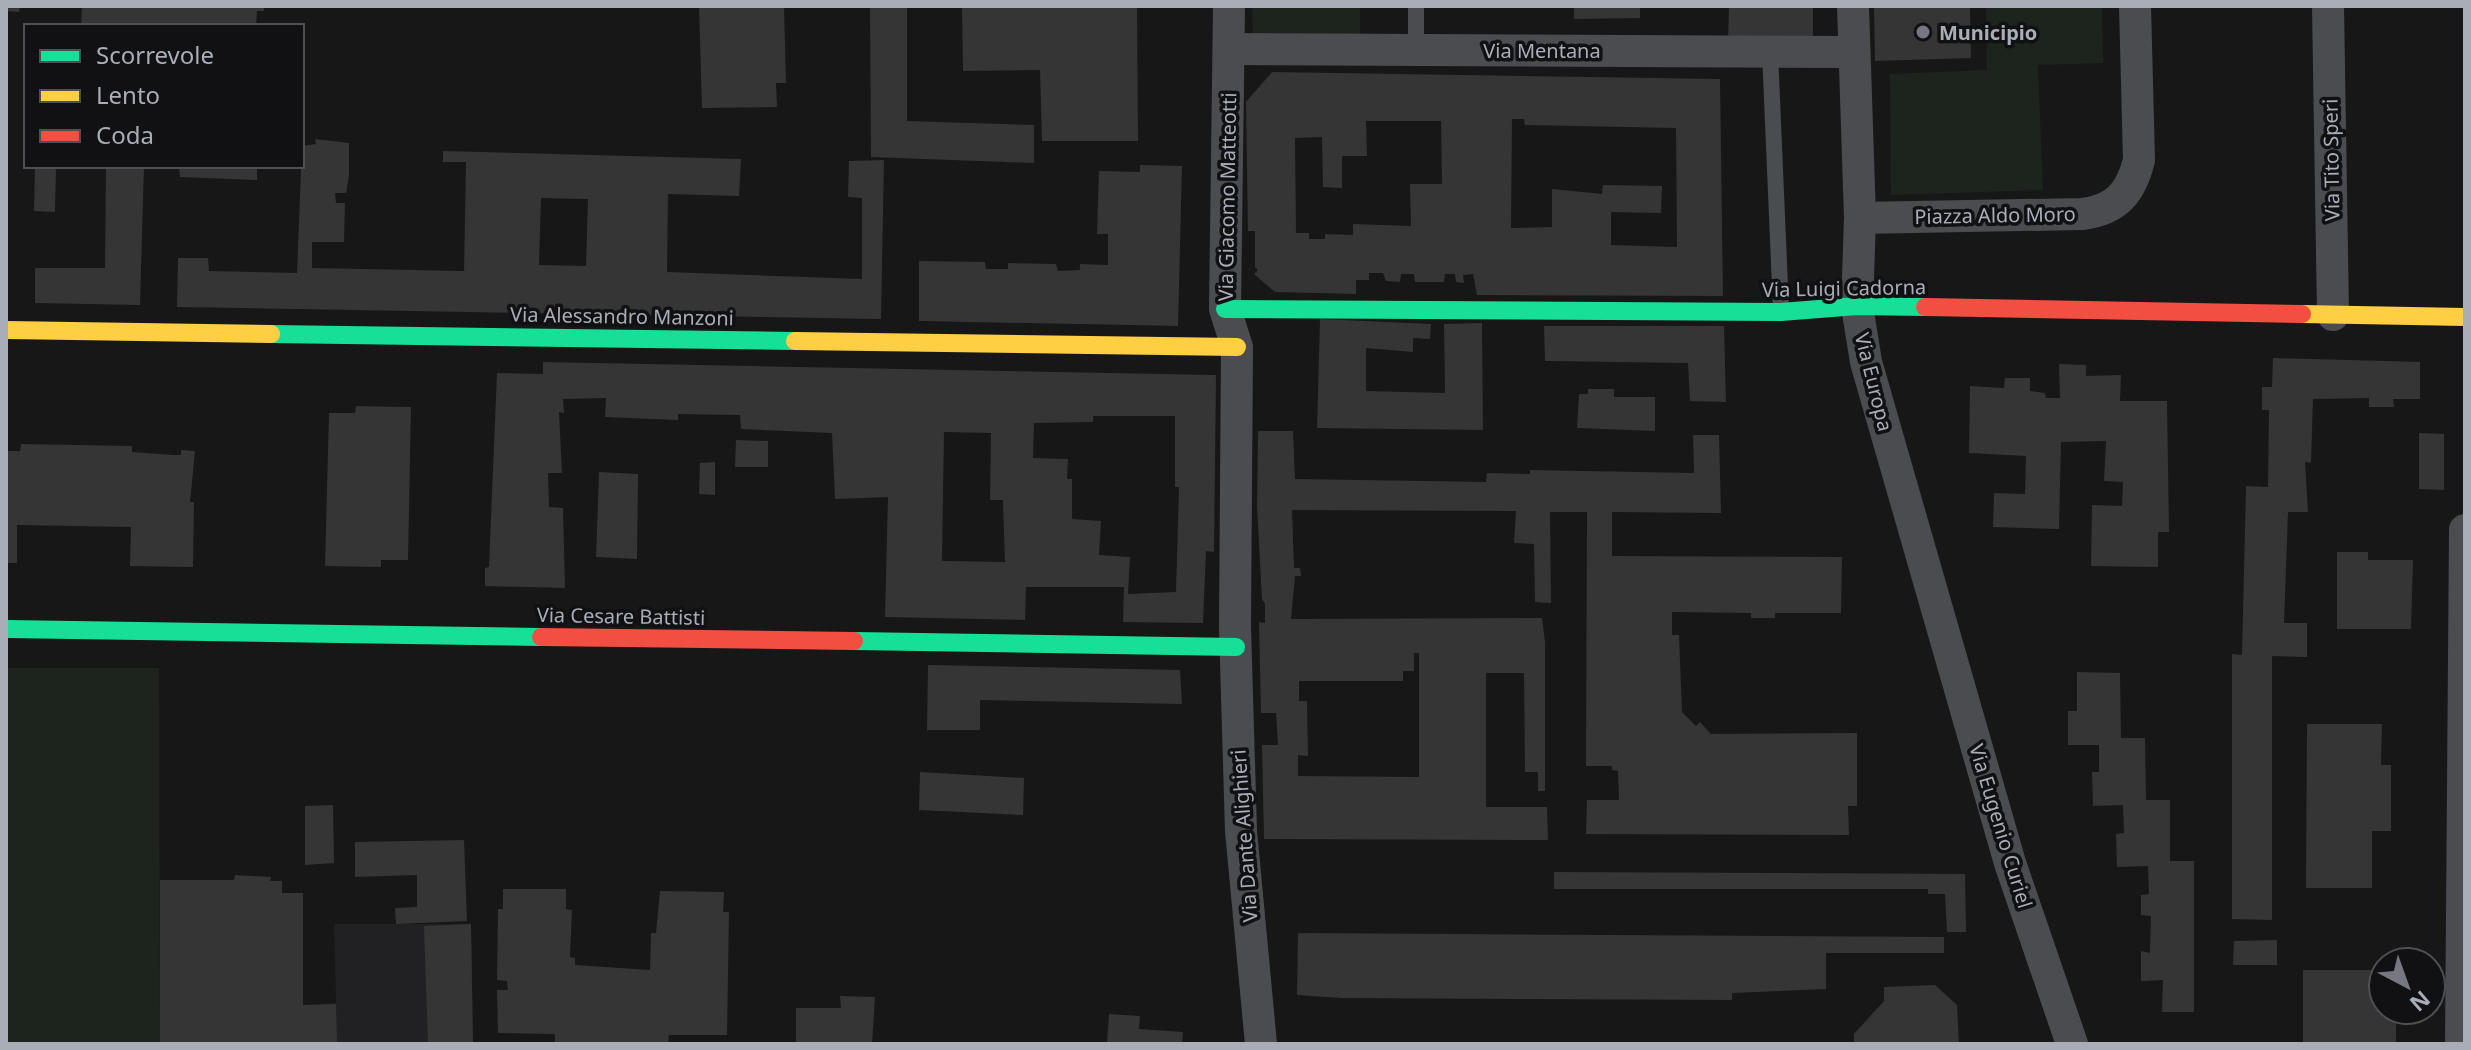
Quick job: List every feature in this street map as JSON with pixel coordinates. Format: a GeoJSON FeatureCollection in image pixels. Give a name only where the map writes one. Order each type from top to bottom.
{"type":"FeatureCollection","features":[{"type":"Feature","properties":{"kind":"street","name":"Via Giacomo Matteotti"},"geometry":{"type":"LineString","coordinates":[[1229,6],[1225,309],[1237,347],[1235,637]]}},
{"type":"Feature","properties":{"kind":"street","name":"Via Europa"},"geometry":{"type":"LineString","coordinates":[[1853,6],[1860,218],[1857,306],[1866,362],[1937,607]]}},
{"type":"Feature","properties":{"kind":"street","name":"Piazza Aldo Moro"},"geometry":{"type":"LineString","coordinates":[[1860,218],[2082,214],[2101,212],[2117,204],[2135,177],[2139,160],[2135,6]]}},
{"type":"Feature","properties":{"kind":"street","name":"Via Tito Speri"},"geometry":{"type":"LineString","coordinates":[[2328,6],[2333,315]]}},
{"type":"Feature","properties":{"kind":"street","name":"Via Mentana"},"geometry":{"type":"LineString","coordinates":[[1230,49],[1854,52]]}},
{"type":"Feature","properties":{"kind":"street","name":"Via Luigi Cadorna"},"geometry":{"type":"LineString","coordinates":[[1225,309],[1781,312],[1857,306],[2465,317]]}},
{"type":"Feature","properties":{"kind":"street","name":"Via Alessandro Manzoni"},"geometry":{"type":"LineString","coordinates":[[6,330],[1237,347]]}},
{"type":"Feature","properties":{"kind":"street"},"geometry":{"type":"LineString","coordinates":[[2461,1044],[2465,530]]}},
{"type":"Feature","properties":{"kind":"street","name":"Via Eugenio Curiel"},"geometry":{"type":"LineString","coordinates":[[1937,607],[2010,863],[2072,1044]]}},
{"type":"Feature","properties":{"kind":"street","name":"Via Cesare Battisti"},"geometry":{"type":"LineString","coordinates":[[6,629],[1235,637]]}},
{"type":"Feature","properties":{"kind":"street","name":"Via Dante Alighieri"},"geometry":{"type":"LineString","coordinates":[[1235,637],[1241,831],[1261,1044]]}},
{"type":"Feature","properties":{"kind":"lane"},"geometry":{"type":"LineString","coordinates":[[1416,6],[1416,50]]}},
{"type":"Feature","properties":{"kind":"lane"},"geometry":{"type":"LineString","coordinates":[[1770,52],[1781,312]]}},
{"type":"Feature","properties":{"kind":"shaded area"},"geometry":{"type":"Polygon","coordinates":[[[1252,6],[1360,6],[1360,38],[1253,37],[1252,6]]]}},
{"type":"Feature","properties":{"kind":"shaded area"},"geometry":{"type":"Polygon","coordinates":[[[1986,6],[2102,6],[2103,63],[2038,65],[2043,190],[1891,195],[1890,74],[1987,70],[1986,6]]]}},
{"type":"Feature","properties":{"kind":"shaded area"},"geometry":{"type":"Polygon","coordinates":[[[6,668],[159,668],[160,1044],[6,1044],[6,668]]]}},
{"type":"Feature","properties":{"kind":"shaded area"},"geometry":{"type":"Polygon","coordinates":[[[334,924],[471,924],[473,1044],[304,1044],[303,1005],[336,1003],[334,924]]]}},
{"type":"Feature","properties":{"kind":"building"},"geometry":{"type":"Polygon","coordinates":[[[6,6],[20,6],[19,12],[6,11],[6,6]]]}},
{"type":"Feature","properties":{"kind":"building"},"geometry":{"type":"Polygon","coordinates":[[[82,6],[264,6],[264,11],[257,11],[256,24],[81,24],[82,6]]]}},
{"type":"Feature","properties":{"kind":"building"},"geometry":{"type":"Polygon","coordinates":[[[699,6],[784,6],[786,83],[776,83],[777,107],[702,108],[699,6]]]}},
{"type":"Feature","properties":{"kind":"building"},"geometry":{"type":"Polygon","coordinates":[[[870,6],[907,6],[907,121],[1034,125],[1034,163],[871,157],[870,6]]]}},
{"type":"Feature","properties":{"kind":"building"},"geometry":{"type":"Polygon","coordinates":[[[962,6],[1137,6],[1138,141],[1042,141],[1040,70],[963,71],[962,6]]]}},
{"type":"Feature","properties":{"kind":"building"},"geometry":{"type":"Polygon","coordinates":[[[1574,6],[1640,6],[1640,18],[1574,19],[1574,6]]]}},
{"type":"Feature","properties":{"kind":"building"},"geometry":{"type":"Polygon","coordinates":[[[1729,6],[1813,6],[1813,43],[1728,41],[1729,6]]]}},
{"type":"Feature","properties":{"kind":"building","name":"Municipio"},"geometry":{"type":"Polygon","coordinates":[[[1874,6],[1970,6],[1971,58],[1875,61],[1874,6]]]}},
{"type":"Feature","properties":{"kind":"building"},"geometry":{"type":"Polygon","coordinates":[[[1272,72],[1720,79],[1723,296],[1477,295],[1473,274],[1463,275],[1464,283],[1456,282],[1455,274],[1445,274],[1444,282],[1415,282],[1414,274],[1401,274],[1400,282],[1386,281],[1383,273],[1369,273],[1369,280],[1356,280],[1356,294],[1275,292],[1254,274],[1258,270],[1255,267],[1255,231],[1248,231],[1246,102],[1272,72]],[[1512,119],[1511,228],[1552,227],[1552,189],[1602,194],[1603,185],[1662,186],[1661,213],[1611,212],[1611,245],[1677,247],[1676,128],[1525,125],[1524,119],[1512,119]],[[1366,121],[1367,156],[1342,156],[1342,188],[1323,187],[1322,137],[1295,138],[1296,233],[1309,233],[1309,239],[1325,239],[1325,234],[1353,235],[1353,224],[1411,226],[1410,184],[1442,184],[1441,121],[1366,121]]]}},
{"type":"Feature","properties":{"kind":"building"},"geometry":{"type":"Polygon","coordinates":[[[315,139],[349,143],[346,193],[335,193],[336,203],[345,203],[344,242],[312,242],[312,268],[464,271],[466,162],[443,162],[443,151],[741,159],[739,196],[668,194],[667,272],[862,279],[862,198],[848,197],[849,161],[884,160],[881,319],[177,307],[178,258],[208,258],[209,271],[297,273],[304,146],[316,144],[315,139]],[[541,198],[539,265],[586,266],[588,199],[541,198]]]}},
{"type":"Feature","properties":{"kind":"building"},"geometry":{"type":"Polygon","coordinates":[[[1140,165],[1182,166],[1178,326],[919,321],[919,261],[985,262],[986,269],[1008,269],[1008,263],[1056,264],[1058,271],[1080,270],[1080,264],[1108,265],[1108,234],[1097,234],[1099,171],[1140,172],[1140,165]]]}},
{"type":"Feature","properties":{"kind":"building"},"geometry":{"type":"Polygon","coordinates":[[[35,168],[56,168],[55,212],[34,211],[35,168]]]}},
{"type":"Feature","properties":{"kind":"building"},"geometry":{"type":"Polygon","coordinates":[[[106,168],[144,168],[140,305],[35,303],[35,268],[105,268],[106,168]]]}},
{"type":"Feature","properties":{"kind":"building"},"geometry":{"type":"Polygon","coordinates":[[[179,168],[257,168],[257,180],[180,177],[179,168]]]}},
{"type":"Feature","properties":{"kind":"building"},"geometry":{"type":"Polygon","coordinates":[[[1320,319],[1431,324],[1430,339],[1413,338],[1413,352],[1366,348],[1366,391],[1445,393],[1444,324],[1482,323],[1483,430],[1317,428],[1320,319]]]}},
{"type":"Feature","properties":{"kind":"building"},"geometry":{"type":"Polygon","coordinates":[[[1544,326],[1724,326],[1726,402],[1690,401],[1688,363],[1545,361],[1544,326]]]}},
{"type":"Feature","properties":{"kind":"building"},"geometry":{"type":"Polygon","coordinates":[[[2273,358],[2420,362],[2420,399],[2393,399],[2394,407],[2369,407],[2369,398],[2313,399],[2311,463],[2305,462],[2308,512],[2288,512],[2284,623],[2307,623],[2307,657],[2272,656],[2272,920],[2232,919],[2232,654],[2242,655],[2246,486],[2268,487],[2269,410],[2262,410],[2262,387],[2272,387],[2273,358]]]}},
{"type":"Feature","properties":{"kind":"building"},"geometry":{"type":"Polygon","coordinates":[[[543,362],[1216,375],[1214,552],[1206,551],[1203,623],[1123,622],[1124,587],[1026,587],[1025,620],[885,617],[888,497],[835,499],[832,433],[741,429],[740,415],[678,414],[678,420],[605,417],[606,398],[563,399],[564,413],[559,412],[562,473],[548,473],[549,507],[563,508],[565,588],[485,586],[485,568],[489,567],[497,373],[543,374],[543,362]],[[1093,416],[1093,422],[1034,423],[1033,458],[1068,459],[1067,479],[1072,479],[1072,519],[1101,521],[1099,555],[1130,557],[1128,594],[1176,592],[1179,487],[1175,487],[1175,416],[1093,416]],[[944,432],[942,561],[1005,562],[1003,500],[990,500],[991,433],[944,432]]]}},
{"type":"Feature","properties":{"kind":"building"},"geometry":{"type":"Polygon","coordinates":[[[2059,364],[2086,365],[2086,376],[2121,375],[2120,401],[2167,401],[2169,532],[2158,532],[2158,567],[2091,566],[2092,505],[2122,506],[2123,482],[2104,481],[2106,441],[2061,442],[2059,529],[1993,527],[1994,493],[2025,494],[2026,456],[1969,453],[1970,386],[2004,388],[2005,378],[2030,378],[2030,391],[2045,393],[2046,398],[2060,398],[2059,364]]]}},
{"type":"Feature","properties":{"kind":"building"},"geometry":{"type":"Polygon","coordinates":[[[1588,389],[1614,389],[1614,397],[1655,397],[1655,431],[1577,428],[1579,394],[1588,394],[1588,389]]]}},
{"type":"Feature","properties":{"kind":"building"},"geometry":{"type":"Polygon","coordinates":[[[356,406],[411,407],[408,560],[381,560],[381,567],[325,566],[329,413],[355,413],[356,406]]]}},
{"type":"Feature","properties":{"kind":"building"},"geometry":{"type":"Polygon","coordinates":[[[1258,431],[1293,431],[1295,479],[1486,482],[1487,473],[1530,474],[1530,470],[1694,473],[1693,435],[1719,435],[1721,513],[1612,512],[1612,556],[1842,557],[1841,613],[1775,613],[1775,618],[1751,618],[1751,613],[1672,612],[1672,635],[1679,635],[1682,712],[1696,726],[1700,722],[1711,734],[1857,733],[1857,806],[1848,806],[1849,835],[1586,834],[1587,800],[1619,800],[1618,771],[1612,770],[1612,766],[1586,766],[1587,512],[1550,512],[1551,603],[1535,602],[1534,544],[1514,543],[1516,511],[1292,510],[1294,568],[1300,568],[1301,576],[1295,576],[1291,619],[1542,618],[1545,642],[1545,791],[1538,791],[1538,772],[1525,772],[1524,673],[1486,673],[1486,807],[1547,807],[1548,840],[1264,839],[1262,745],[1278,745],[1276,713],[1261,713],[1259,622],[1265,623],[1265,604],[1262,599],[1257,506],[1258,431]],[[1414,653],[1414,671],[1403,671],[1403,681],[1299,681],[1299,701],[1307,701],[1308,756],[1298,755],[1298,776],[1419,777],[1419,653],[1414,653]]]}},
{"type":"Feature","properties":{"kind":"building"},"geometry":{"type":"Polygon","coordinates":[[[2419,433],[2444,434],[2444,490],[2419,489],[2419,433]]]}},
{"type":"Feature","properties":{"kind":"building"},"geometry":{"type":"Polygon","coordinates":[[[736,440],[768,441],[768,467],[735,467],[736,440]]]}},
{"type":"Feature","properties":{"kind":"building"},"geometry":{"type":"Polygon","coordinates":[[[21,444],[132,446],[132,452],[173,455],[181,455],[181,450],[195,451],[190,502],[194,502],[193,567],[130,566],[131,527],[17,525],[17,563],[6,563],[6,451],[20,451],[21,444]]]}},
{"type":"Feature","properties":{"kind":"building"},"geometry":{"type":"Polygon","coordinates":[[[715,462],[715,495],[699,494],[700,463],[715,462]]]}},
{"type":"Feature","properties":{"kind":"building"},"geometry":{"type":"Polygon","coordinates":[[[599,472],[638,474],[637,559],[596,557],[599,472]]]}},
{"type":"Feature","properties":{"kind":"building"},"geometry":{"type":"Polygon","coordinates":[[[2337,552],[2368,552],[2368,560],[2413,560],[2411,629],[2337,629],[2337,552]]]}},
{"type":"Feature","properties":{"kind":"building"},"geometry":{"type":"Polygon","coordinates":[[[928,665],[1180,670],[1182,704],[980,700],[980,730],[927,730],[928,665]]]}},
{"type":"Feature","properties":{"kind":"building"},"geometry":{"type":"Polygon","coordinates":[[[2077,672],[2120,673],[2121,738],[2145,738],[2146,800],[2170,800],[2170,861],[2194,861],[2194,1012],[2162,1012],[2163,980],[2141,981],[2141,951],[2150,953],[2151,916],[2141,915],[2141,895],[2149,894],[2148,866],[2117,867],[2116,834],[2124,833],[2123,805],[2093,806],[2092,772],[2099,772],[2099,745],[2068,745],[2068,711],[2077,711],[2077,672]]]}},
{"type":"Feature","properties":{"kind":"building"},"geometry":{"type":"Polygon","coordinates":[[[2307,724],[2382,724],[2381,765],[2391,765],[2391,831],[2372,831],[2372,888],[2306,888],[2307,724]]]}},
{"type":"Feature","properties":{"kind":"building"},"geometry":{"type":"Polygon","coordinates":[[[920,772],[1024,778],[1023,815],[919,810],[920,772]]]}},
{"type":"Feature","properties":{"kind":"building"},"geometry":{"type":"Polygon","coordinates":[[[333,805],[334,863],[305,865],[305,806],[333,805]]]}},
{"type":"Feature","properties":{"kind":"building"},"geometry":{"type":"Polygon","coordinates":[[[464,840],[467,921],[396,924],[395,908],[417,907],[417,875],[355,877],[355,842],[464,840]]]}},
{"type":"Feature","properties":{"kind":"building"},"geometry":{"type":"Polygon","coordinates":[[[1554,872],[1965,874],[1966,932],[1947,932],[1945,894],[1928,894],[1928,889],[1554,889],[1554,872]]]}},
{"type":"Feature","properties":{"kind":"building"},"geometry":{"type":"Polygon","coordinates":[[[235,875],[271,877],[270,881],[282,881],[282,893],[303,893],[303,1005],[336,1004],[337,1044],[160,1044],[160,880],[234,880],[235,875]]]}},
{"type":"Feature","properties":{"kind":"building"},"geometry":{"type":"Polygon","coordinates":[[[503,889],[566,889],[566,909],[572,910],[570,957],[575,958],[575,965],[650,970],[651,933],[656,933],[660,891],[724,892],[723,912],[729,912],[727,1035],[669,1035],[668,1044],[555,1044],[555,1034],[498,1033],[497,990],[508,990],[507,981],[497,980],[498,909],[503,909],[503,889]]]}},
{"type":"Feature","properties":{"kind":"building"},"geometry":{"type":"Polygon","coordinates":[[[471,924],[473,1044],[428,1044],[424,926],[471,924]]]}},
{"type":"Feature","properties":{"kind":"building"},"geometry":{"type":"Polygon","coordinates":[[[1298,933],[1944,937],[1944,953],[1826,953],[1826,989],[1732,993],[1732,1000],[1341,998],[1297,995],[1298,933]]]}},
{"type":"Feature","properties":{"kind":"building"},"geometry":{"type":"Polygon","coordinates":[[[2277,940],[2277,965],[2233,965],[2234,941],[2277,940]]]}},
{"type":"Feature","properties":{"kind":"building"},"geometry":{"type":"Polygon","coordinates":[[[2303,970],[2367,970],[2367,1026],[2396,1026],[2396,1042],[2303,1042],[2303,970]]]}},
{"type":"Feature","properties":{"kind":"building"},"geometry":{"type":"Polygon","coordinates":[[[1935,985],[1957,1005],[1959,1044],[1854,1044],[1854,1034],[1884,1001],[1884,987],[1935,985]]]}},
{"type":"Feature","properties":{"kind":"building"},"geometry":{"type":"Polygon","coordinates":[[[840,996],[875,997],[872,1044],[796,1044],[796,1008],[841,1008],[840,996]]]}},
{"type":"Feature","properties":{"kind":"building"},"geometry":{"type":"Polygon","coordinates":[[[1109,1014],[1140,1016],[1139,1029],[1183,1032],[1182,1044],[1107,1044],[1109,1014]]]}},
{"type":"Feature","properties":{"kind":"traffic: fast"},"geometry":{"type":"LineString","coordinates":[[1225,309],[1781,312],[1857,306],[1925,307]]}},
{"type":"Feature","properties":{"kind":"traffic: fast"},"geometry":{"type":"LineString","coordinates":[[271,334],[795,341]]}},
{"type":"Feature","properties":{"kind":"traffic: fast"},"geometry":{"type":"LineString","coordinates":[[6,629],[541,637]]}},
{"type":"Feature","properties":{"kind":"traffic: fast"},"geometry":{"type":"LineString","coordinates":[[854,641],[1236,647]]}},
{"type":"Feature","properties":{"kind":"traffic: slow"},"geometry":{"type":"LineString","coordinates":[[2302,314],[2465,317]]}},
{"type":"Feature","properties":{"kind":"traffic: slow"},"geometry":{"type":"LineString","coordinates":[[6,330],[271,334]]}},
{"type":"Feature","properties":{"kind":"traffic: slow"},"geometry":{"type":"LineString","coordinates":[[795,341],[1237,347]]}},
{"type":"Feature","properties":{"kind":"traffic: jam"},"geometry":{"type":"LineString","coordinates":[[1925,307],[2302,314]]}},
{"type":"Feature","properties":{"kind":"traffic: jam"},"geometry":{"type":"LineString","coordinates":[[541,637],[854,641]]}},
{"type":"Feature","properties":{"kind":"place","name":"Municipio"},"geometry":{"type":"Point","coordinates":[1923,32]}}]}
